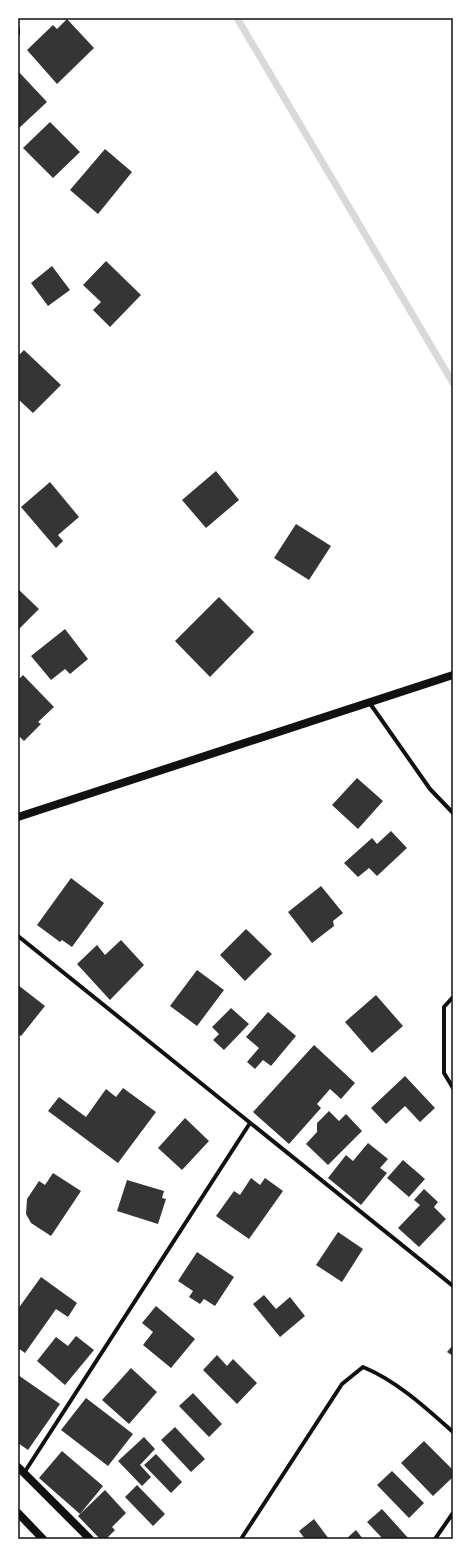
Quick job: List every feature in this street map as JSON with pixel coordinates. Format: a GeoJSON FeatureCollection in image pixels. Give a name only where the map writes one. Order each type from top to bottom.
{"type":"FeatureCollection","features":[{"type":"Feature","properties":{"kind":"main road"},"geometry":{"type":"LineString","coordinates":[[18,817],[453,675]]}},
{"type":"Feature","properties":{"kind":"main road"},"geometry":{"type":"LineString","coordinates":[[21,1470],[90,1539]]}},
{"type":"Feature","properties":{"kind":"main road"},"geometry":{"type":"LineString","coordinates":[[18,1512],[43,1539]]}},
{"type":"Feature","properties":{"kind":"street"},"geometry":{"type":"LineString","coordinates":[[18,28],[18,34]]}},
{"type":"Feature","properties":{"kind":"street"},"geometry":{"type":"LineString","coordinates":[[369,702],[430,789],[453,813]]}},
{"type":"Feature","properties":{"kind":"street"},"geometry":{"type":"LineString","coordinates":[[18,936],[453,1286]]}},
{"type":"Feature","properties":{"kind":"street"},"geometry":{"type":"LineString","coordinates":[[453,997],[444,1007],[444,1073],[453,1088]]}},
{"type":"Feature","properties":{"kind":"street"},"geometry":{"type":"LineString","coordinates":[[21,1470],[250,1123]]}},
{"type":"Feature","properties":{"kind":"street"},"geometry":{"type":"LineString","coordinates":[[241,1539],[342,1384],[363,1367],[379,1374],[429,1411],[453,1432]]}},
{"type":"Feature","properties":{"kind":"street"},"geometry":{"type":"LineString","coordinates":[[435,1539],[453,1513]]}},
{"type":"Feature","properties":{"kind":"building"},"geometry":{"type":"Polygon","coordinates":[[[67,19],[94,48],[57,84],[27,50],[53,25],[57,29],[67,19]]]}},
{"type":"Feature","properties":{"kind":"building"},"geometry":{"type":"Polygon","coordinates":[[[18,71],[47,102],[18,129],[18,71]]]}},
{"type":"Feature","properties":{"kind":"building"},"geometry":{"type":"Polygon","coordinates":[[[50,122],[80,152],[53,178],[23,148],[50,122]]]}},
{"type":"Feature","properties":{"kind":"building"},"geometry":{"type":"Polygon","coordinates":[[[105,149],[132,172],[98,214],[70,190],[105,149]]]}},
{"type":"Feature","properties":{"kind":"building"},"geometry":{"type":"Polygon","coordinates":[[[106,261],[141,295],[110,327],[93,310],[101,302],[83,285],[106,261]]]}},
{"type":"Feature","properties":{"kind":"building"},"geometry":{"type":"Polygon","coordinates":[[[52,266],[70,290],[48,306],[31,283],[52,266]]]}},
{"type":"Feature","properties":{"kind":"building"},"geometry":{"type":"Polygon","coordinates":[[[24,350],[61,385],[33,413],[18,399],[18,356],[24,350]]]}},
{"type":"Feature","properties":{"kind":"building"},"geometry":{"type":"Polygon","coordinates":[[[216,471],[239,500],[206,528],[182,500],[216,471]]]}},
{"type":"Feature","properties":{"kind":"building"},"geometry":{"type":"Polygon","coordinates":[[[50,482],[79,517],[58,535],[63,541],[56,548],[21,507],[50,482]]]}},
{"type":"Feature","properties":{"kind":"building"},"geometry":{"type":"Polygon","coordinates":[[[296,524],[331,546],[309,580],[274,558],[296,524]]]}},
{"type":"Feature","properties":{"kind":"building"},"geometry":{"type":"Polygon","coordinates":[[[18,589],[39,609],[18,630],[18,589]]]}},
{"type":"Feature","properties":{"kind":"building"},"geometry":{"type":"Polygon","coordinates":[[[219,597],[254,632],[210,677],[175,641],[219,597]]]}},
{"type":"Feature","properties":{"kind":"building"},"geometry":{"type":"Polygon","coordinates":[[[65,629],[88,659],[70,674],[65,669],[51,680],[31,656],[65,629]]]}},
{"type":"Feature","properties":{"kind":"building"},"geometry":{"type":"Polygon","coordinates":[[[23,675],[54,707],[38,722],[41,724],[24,741],[18,735],[18,680],[23,675]]]}},
{"type":"Feature","properties":{"kind":"building"},"geometry":{"type":"Polygon","coordinates":[[[357,778],[383,801],[358,829],[332,805],[357,778]]]}},
{"type":"Feature","properties":{"kind":"building"},"geometry":{"type":"Polygon","coordinates":[[[391,831],[407,848],[377,876],[369,868],[358,877],[344,863],[372,838],[377,844],[391,831]]]}},
{"type":"Feature","properties":{"kind":"building"},"geometry":{"type":"Polygon","coordinates":[[[71,878],[104,903],[72,947],[62,940],[60,942],[37,925],[71,878]]]}},
{"type":"Feature","properties":{"kind":"building"},"geometry":{"type":"Polygon","coordinates":[[[321,886],[343,913],[333,921],[334,926],[312,943],[288,912],[321,886]]]}},
{"type":"Feature","properties":{"kind":"building"},"geometry":{"type":"Polygon","coordinates":[[[246,929],[272,954],[245,981],[220,955],[246,929]]]}},
{"type":"Feature","properties":{"kind":"building"},"geometry":{"type":"Polygon","coordinates":[[[121,940],[144,965],[110,1000],[77,964],[97,945],[105,955],[121,940]]]}},
{"type":"Feature","properties":{"kind":"building"},"geometry":{"type":"Polygon","coordinates":[[[197,970],[224,990],[197,1026],[170,1006],[197,970]]]}},
{"type":"Feature","properties":{"kind":"building"},"geometry":{"type":"Polygon","coordinates":[[[18,985],[45,1006],[21,1036],[18,1034],[18,985]]]}},
{"type":"Feature","properties":{"kind":"building"},"geometry":{"type":"Polygon","coordinates":[[[376,995],[403,1026],[372,1053],[345,1022],[376,995]]]}},
{"type":"Feature","properties":{"kind":"building"},"geometry":{"type":"Polygon","coordinates":[[[231,1008],[249,1024],[224,1050],[213,1040],[219,1034],[212,1027],[231,1008]]]}},
{"type":"Feature","properties":{"kind":"building"},"geometry":{"type":"Polygon","coordinates":[[[268,1012],[296,1036],[271,1066],[263,1060],[255,1069],[247,1062],[259,1048],[246,1037],[268,1012]]]}},
{"type":"Feature","properties":{"kind":"building"},"geometry":{"type":"Polygon","coordinates":[[[314,1045],[355,1083],[341,1099],[330,1089],[317,1104],[321,1108],[289,1144],[253,1112],[314,1045]]]}},
{"type":"Feature","properties":{"kind":"building"},"geometry":{"type":"Polygon","coordinates":[[[405,1076],[435,1108],[420,1122],[405,1106],[386,1124],[371,1108],[405,1076]]]}},
{"type":"Feature","properties":{"kind":"building"},"geometry":{"type":"Polygon","coordinates":[[[123,1088],[156,1112],[118,1163],[48,1111],[59,1097],[86,1117],[106,1089],[116,1097],[123,1088]]]}},
{"type":"Feature","properties":{"kind":"building"},"geometry":{"type":"Polygon","coordinates":[[[329,1111],[339,1121],[346,1114],[362,1131],[328,1165],[306,1144],[317,1132],[317,1123],[329,1111]]]}},
{"type":"Feature","properties":{"kind":"building"},"geometry":{"type":"Polygon","coordinates":[[[185,1118],[209,1141],[182,1170],[158,1148],[185,1118]]]}},
{"type":"Feature","properties":{"kind":"building"},"geometry":{"type":"Polygon","coordinates":[[[368,1143],[388,1159],[380,1168],[387,1173],[361,1205],[328,1178],[346,1155],[353,1161],[368,1143]]]}},
{"type":"Feature","properties":{"kind":"building"},"geometry":{"type":"Polygon","coordinates":[[[403,1160],[425,1179],[409,1197],[387,1178],[403,1160]]]}},
{"type":"Feature","properties":{"kind":"building"},"geometry":{"type":"Polygon","coordinates":[[[53,1173],[81,1191],[51,1236],[31,1223],[26,1214],[27,1199],[39,1181],[45,1185],[53,1173]]]}},
{"type":"Feature","properties":{"kind":"building"},"geometry":{"type":"Polygon","coordinates":[[[251,1178],[260,1185],[265,1178],[283,1191],[249,1239],[216,1216],[234,1191],[240,1195],[251,1178]]]}},
{"type":"Feature","properties":{"kind":"building"},"geometry":{"type":"Polygon","coordinates":[[[127,1180],[164,1191],[162,1198],[166,1199],[158,1224],[117,1211],[127,1180]]]}},
{"type":"Feature","properties":{"kind":"building"},"geometry":{"type":"Polygon","coordinates":[[[424,1189],[438,1202],[434,1207],[446,1219],[419,1247],[398,1228],[420,1205],[414,1200],[424,1189]]]}},
{"type":"Feature","properties":{"kind":"building"},"geometry":{"type":"Polygon","coordinates":[[[338,1232],[363,1249],[342,1282],[316,1265],[338,1232]]]}},
{"type":"Feature","properties":{"kind":"building"},"geometry":{"type":"Polygon","coordinates":[[[197,1252],[234,1277],[215,1306],[204,1299],[200,1304],[189,1297],[193,1291],[178,1281],[197,1252]]]}},
{"type":"Feature","properties":{"kind":"building"},"geometry":{"type":"Polygon","coordinates":[[[41,1277],[77,1303],[68,1317],[56,1309],[25,1353],[18,1348],[18,1309],[41,1277]]]}},
{"type":"Feature","properties":{"kind":"building"},"geometry":{"type":"Polygon","coordinates":[[[264,1295],[276,1309],[290,1297],[305,1316],[280,1337],[253,1304],[264,1295]]]}},
{"type":"Feature","properties":{"kind":"building"},"geometry":{"type":"Polygon","coordinates":[[[156,1306],[195,1339],[171,1368],[143,1345],[153,1332],[142,1323],[156,1306]]]}},
{"type":"Feature","properties":{"kind":"building"},"geometry":{"type":"Polygon","coordinates":[[[76,1336],[94,1350],[65,1385],[37,1361],[56,1337],[68,1346],[76,1336]]]}},
{"type":"Feature","properties":{"kind":"building"},"geometry":{"type":"Polygon","coordinates":[[[453,1345],[453,1356],[447,1352],[453,1345]]]}},
{"type":"Feature","properties":{"kind":"building"},"geometry":{"type":"Polygon","coordinates":[[[217,1355],[227,1366],[233,1359],[257,1383],[237,1404],[203,1370],[217,1355]]]}},
{"type":"Feature","properties":{"kind":"building"},"geometry":{"type":"Polygon","coordinates":[[[131,1368],[157,1392],[129,1424],[102,1400],[131,1368]]]}},
{"type":"Feature","properties":{"kind":"building"},"geometry":{"type":"Polygon","coordinates":[[[18,1375],[60,1404],[28,1450],[18,1443],[18,1375]]]}},
{"type":"Feature","properties":{"kind":"building"},"geometry":{"type":"Polygon","coordinates":[[[193,1393],[222,1424],[209,1437],[179,1406],[193,1393]]]}},
{"type":"Feature","properties":{"kind":"building"},"geometry":{"type":"Polygon","coordinates":[[[86,1398],[133,1434],[108,1466],[61,1430],[86,1398]]]}},
{"type":"Feature","properties":{"kind":"building"},"geometry":{"type":"Polygon","coordinates":[[[175,1427],[205,1459],[191,1472],[161,1440],[175,1427]]]}},
{"type":"Feature","properties":{"kind":"building"},"geometry":{"type":"Polygon","coordinates":[[[144,1437],[155,1449],[140,1465],[151,1477],[142,1486],[118,1461],[144,1437]]]}},
{"type":"Feature","properties":{"kind":"building"},"geometry":{"type":"Polygon","coordinates":[[[424,1441],[453,1470],[453,1477],[433,1496],[401,1463],[424,1441]]]}},
{"type":"Feature","properties":{"kind":"building"},"geometry":{"type":"Polygon","coordinates":[[[62,1451],[103,1486],[80,1514],[39,1478],[62,1451]]]}},
{"type":"Feature","properties":{"kind":"building"},"geometry":{"type":"Polygon","coordinates":[[[156,1454],[182,1482],[171,1493],[144,1465],[156,1454]]]}},
{"type":"Feature","properties":{"kind":"building"},"geometry":{"type":"Polygon","coordinates":[[[392,1471],[424,1503],[409,1518],[377,1485],[392,1471]]]}},
{"type":"Feature","properties":{"kind":"building"},"geometry":{"type":"Polygon","coordinates":[[[137,1485],[165,1514],[153,1526],[125,1497],[137,1485]]]}},
{"type":"Feature","properties":{"kind":"building"},"geometry":{"type":"Polygon","coordinates":[[[105,1490],[126,1513],[112,1527],[115,1530],[106,1539],[100,1539],[78,1516],[105,1490]]]}},
{"type":"Feature","properties":{"kind":"building"},"geometry":{"type":"Polygon","coordinates":[[[382,1509],[409,1539],[383,1539],[367,1522],[382,1509]]]}},
{"type":"Feature","properties":{"kind":"building"},"geometry":{"type":"Polygon","coordinates":[[[314,1519],[329,1539],[305,1539],[299,1531],[314,1519]]]}},
{"type":"Feature","properties":{"kind":"building"},"geometry":{"type":"Polygon","coordinates":[[[356,1530],[363,1539],[346,1539],[356,1530]]]}},
{"type":"Feature","properties":{"kind":"waterway"},"geometry":{"type":"LineString","coordinates":[[237,18],[453,383]]}}]}
